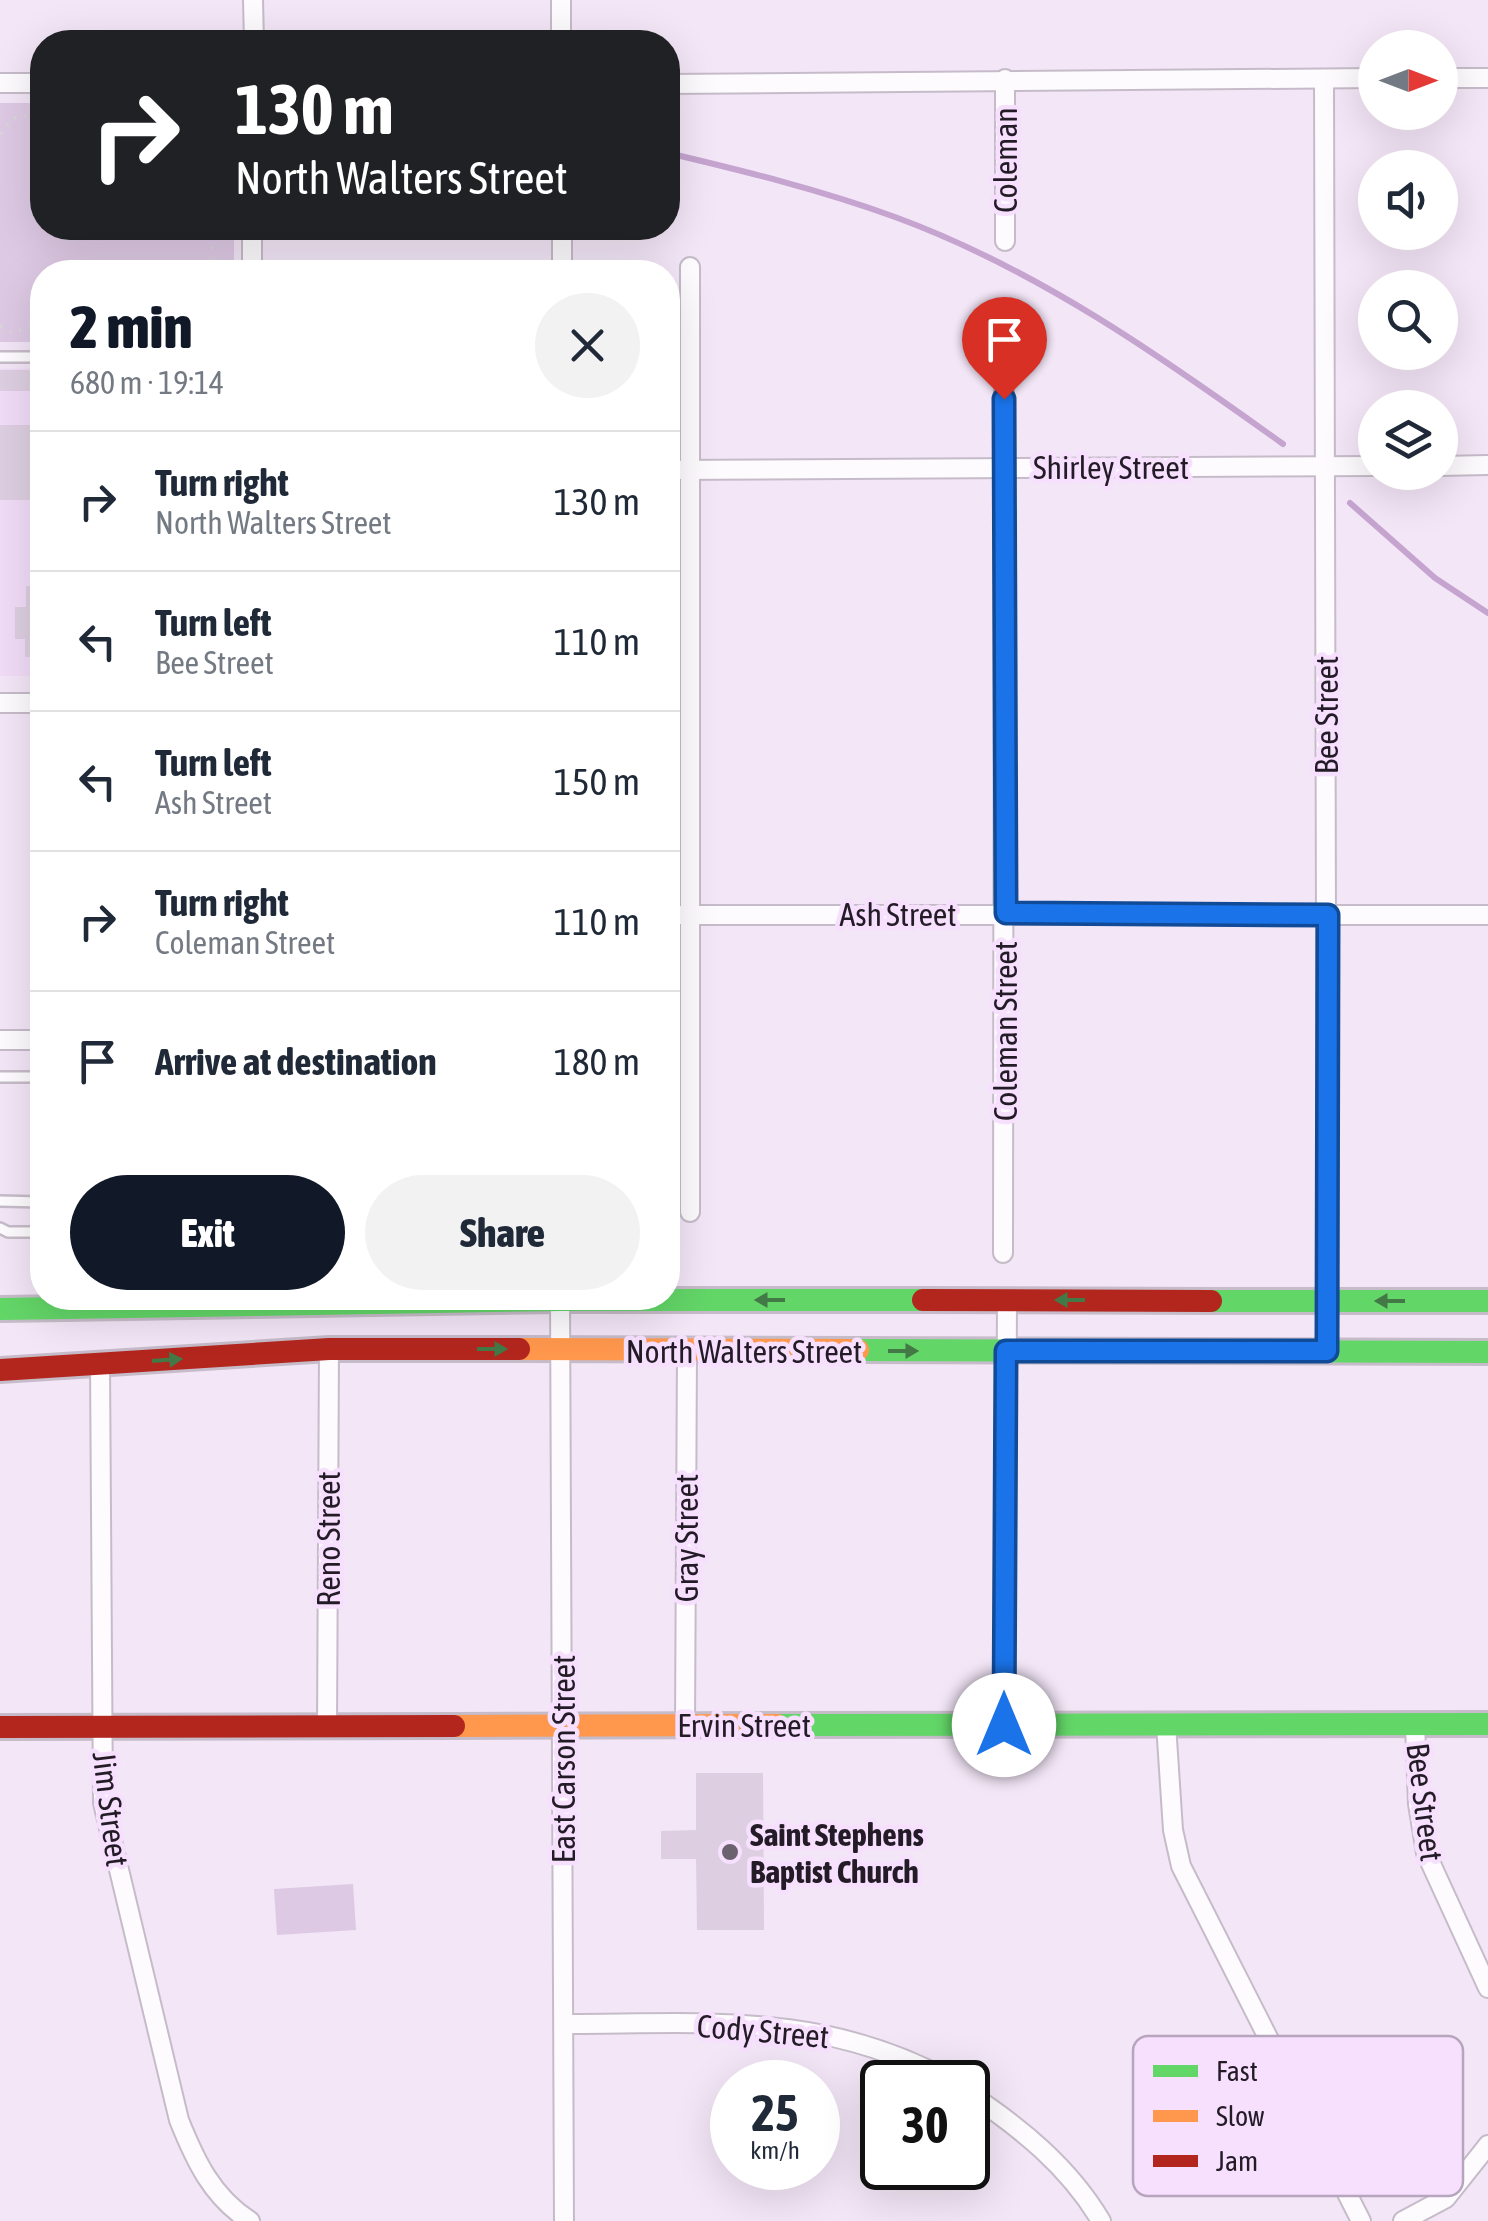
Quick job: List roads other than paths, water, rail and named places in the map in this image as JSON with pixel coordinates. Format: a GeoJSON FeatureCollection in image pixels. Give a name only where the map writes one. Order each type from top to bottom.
{"type":"FeatureCollection","features":[{"type":"Feature","properties":{"kind":"main road","name":"North Walters Street"},"geometry":{"type":"LineString","coordinates":[[680,1299],[1488,1302]]}},
{"type":"Feature","properties":{"kind":"main road","name":"North Walters Street"},"geometry":{"type":"LineString","coordinates":[[0,1309],[30,1306]]}},
{"type":"Feature","properties":{"kind":"main road","name":"North Walters Street"},"geometry":{"type":"LineString","coordinates":[[0,1370],[328,1349],[1488,1352]]}},
{"type":"Feature","properties":{"kind":"main road","name":"Ervin Street"},"geometry":{"type":"LineString","coordinates":[[0,1727],[1488,1724]]}},
{"type":"Feature","properties":{"kind":"street"},"geometry":{"type":"LineString","coordinates":[[253,0],[254,30]]}},
{"type":"Feature","properties":{"kind":"street"},"geometry":{"type":"LineString","coordinates":[[561,0],[561,30]]}},
{"type":"Feature","properties":{"kind":"street","name":"Bee Street"},"geometry":{"type":"LineString","coordinates":[[1324,78],[1327,1351]]}},
{"type":"Feature","properties":{"kind":"street"},"geometry":{"type":"LineString","coordinates":[[680,84],[1358,78]]}},
{"type":"Feature","properties":{"kind":"street"},"geometry":{"type":"LineString","coordinates":[[1458,78],[1488,78]]}},
{"type":"Feature","properties":{"kind":"street","name":"Coleman"},"geometry":{"type":"LineString","coordinates":[[1005,79],[1005,241]]}},
{"type":"Feature","properties":{"kind":"street"},"geometry":{"type":"LineString","coordinates":[[0,82],[30,83]]}},
{"type":"Feature","properties":{"kind":"street"},"geometry":{"type":"LineString","coordinates":[[690,267],[690,1212]]}},
{"type":"Feature","properties":{"kind":"street","name":"Coleman Street"},"geometry":{"type":"LineString","coordinates":[[1003,1253],[1004,330]]}},
{"type":"Feature","properties":{"kind":"street"},"geometry":{"type":"LineString","coordinates":[[1458,466],[1488,465]]}},
{"type":"Feature","properties":{"kind":"street","name":"Shirley Street"},"geometry":{"type":"LineString","coordinates":[[680,470],[1358,466]]}},
{"type":"Feature","properties":{"kind":"street"},"geometry":{"type":"LineString","coordinates":[[0,703],[30,703]]}},
{"type":"Feature","properties":{"kind":"street","name":"Ash Street"},"geometry":{"type":"LineString","coordinates":[[680,915],[1488,916]]}},
{"type":"Feature","properties":{"kind":"street"},"geometry":{"type":"LineString","coordinates":[[0,1040],[30,1040]]}},
{"type":"Feature","properties":{"kind":"street"},"geometry":{"type":"LineString","coordinates":[[1004,1725],[1007,1300]]}},
{"type":"Feature","properties":{"kind":"street","name":"East Carson Street"},"geometry":{"type":"LineString","coordinates":[[560,1310],[564,2221]]}},
{"type":"Feature","properties":{"kind":"street","name":"Reno Street"},"geometry":{"type":"LineString","coordinates":[[327,1728],[328,1349]]}},
{"type":"Feature","properties":{"kind":"street","name":"Gray Street"},"geometry":{"type":"LineString","coordinates":[[685,1724],[687,1351]]}},
{"type":"Feature","properties":{"kind":"street","name":"Jim Street"},"geometry":{"type":"LineString","coordinates":[[100,1365],[103,1803],[179,2120],[196,2162],[214,2189],[250,2221]]}},
{"type":"Feature","properties":{"kind":"street"},"geometry":{"type":"LineString","coordinates":[[1166,1724],[1173,1830],[1181,1866],[1267,2036]]}},
{"type":"Feature","properties":{"kind":"street","name":"Bee Street"},"geometry":{"type":"LineString","coordinates":[[1415,1724],[1418,1804],[1426,1853],[1488,1988]]}},
{"type":"Feature","properties":{"kind":"street","name":"Cody Street"},"geometry":{"type":"LineString","coordinates":[[565,2024],[798,2027],[886,2050],[907,2060]]}},
{"type":"Feature","properties":{"kind":"street"},"geometry":{"type":"LineString","coordinates":[[990,2109],[1027,2136],[1069,2175],[1101,2221]]}},
{"type":"Feature","properties":{"kind":"street"},"geometry":{"type":"LineString","coordinates":[[1463,2176],[1488,2144]]}},
{"type":"Feature","properties":{"kind":"street"},"geometry":{"type":"LineString","coordinates":[[1348,2196],[1361,2221]]}},
{"type":"Feature","properties":{"kind":"street"},"geometry":{"type":"LineString","coordinates":[[1403,2221],[1448,2196]]}},
{"type":"Feature","properties":{"kind":"lane"},"geometry":{"type":"LineString","coordinates":[[0,356],[30,357]]}},
{"type":"Feature","properties":{"kind":"lane"},"geometry":{"type":"LineString","coordinates":[[0,1077],[30,1077]]}},
{"type":"Feature","properties":{"kind":"lane"},"geometry":{"type":"LineString","coordinates":[[0,1201],[30,1202]]}},
{"type":"Feature","properties":{"kind":"lane"},"geometry":{"type":"LineString","coordinates":[[0,1228],[30,1231]]}},
{"type":"Feature","properties":{"kind":"waterway"},"geometry":{"type":"LineString","coordinates":[[680,156],[867,207],[999,262],[1097,317],[1283,444]]}},
{"type":"Feature","properties":{"kind":"waterway"},"geometry":{"type":"LineString","coordinates":[[1350,503],[1435,578],[1488,613]]}},
{"type":"Feature","properties":{"kind":"place","name":"Saint Stephens Baptist Church"},"geometry":{"type":"Point","coordinates":[730,1852]}}]}
